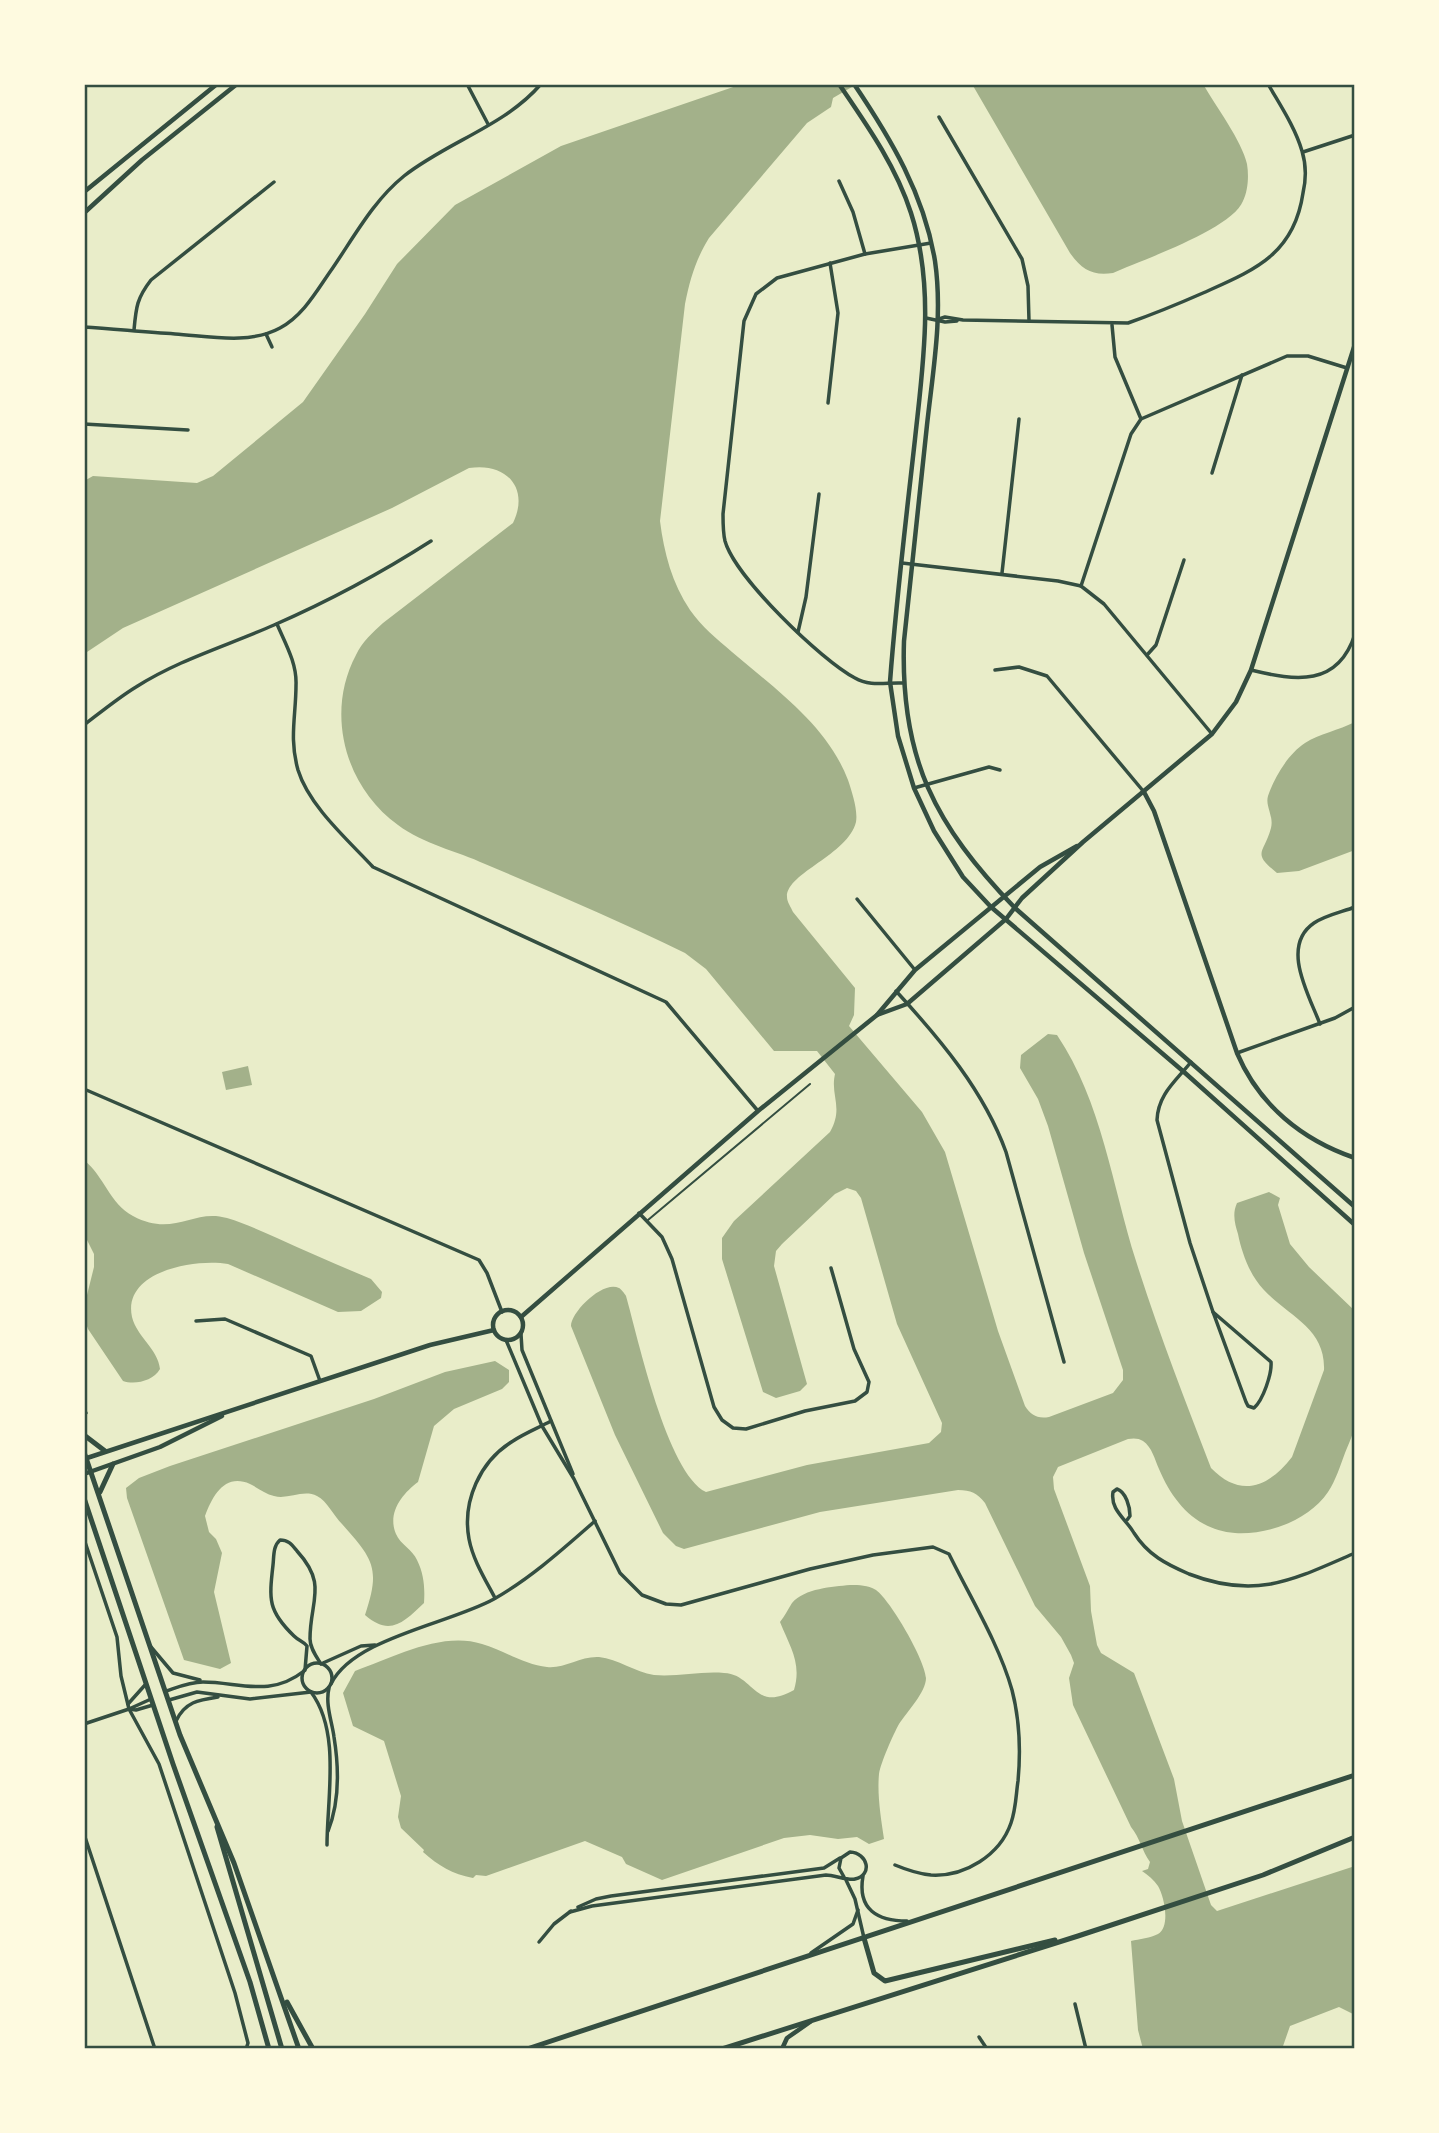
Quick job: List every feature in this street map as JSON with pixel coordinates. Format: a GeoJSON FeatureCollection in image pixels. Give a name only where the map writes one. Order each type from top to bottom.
{"type":"FeatureCollection","features":[{"type":"Feature","properties":{"kind":"main road"},"geometry":{"type":"LineString","coordinates":[[84,192],[217,84]]}},
{"type":"Feature","properties":{"kind":"main road"},"geometry":{"type":"LineString","coordinates":[[84,213],[142,160],[237,84]]}},
{"type":"Feature","properties":{"kind":"main road"},"geometry":{"type":"LineString","coordinates":[[839,84],[900,185],[919,243],[923,265],[926,318],[890,682],[898,736],[914,788],[947,854],[963,877],[991,907],[1184,1072],[1355,1224]]}},
{"type":"Feature","properties":{"kind":"main road"},"geometry":{"type":"LineString","coordinates":[[854,84],[893,144],[910,178],[924,215],[937,280],[939,319],[904,641],[903,683],[907,722],[925,785],[952,835],[1003,897],[1355,1207]]}},
{"type":"Feature","properties":{"kind":"main road"},"geometry":{"type":"LineString","coordinates":[[877,1015],[907,1004],[1006,919],[1022,898],[1083,842],[1212,734],[1236,702],[1251,670],[1355,344]]}},
{"type":"Feature","properties":{"kind":"main road"},"geometry":{"type":"LineString","coordinates":[[1143,792],[1154,811],[1244,1069],[1257,1091],[1289,1123],[1313,1141],[1355,1158]]}},
{"type":"Feature","properties":{"kind":"main road"},"geometry":{"type":"LineString","coordinates":[[521,1317],[758,1111],[877,1015],[915,970],[1040,867],[1083,842]]}},
{"type":"Feature","properties":{"kind":"main road"},"geometry":{"type":"LineString","coordinates":[[512,1311],[521,1317],[521,1334],[512,1340],[501,1338],[494,1330],[495,1319],[502,1312],[512,1311]]}},
{"type":"Feature","properties":{"kind":"main road"},"geometry":{"type":"LineString","coordinates":[[299,2049],[242,1884],[190,1762],[85,1456],[232,1411],[430,1345],[494,1330]]}},
{"type":"Feature","properties":{"kind":"main road"},"geometry":{"type":"LineString","coordinates":[[84,1474],[160,1447],[232,1411]]}},
{"type":"Feature","properties":{"kind":"main road"},"geometry":{"type":"LineString","coordinates":[[84,1435],[105,1451]]}},
{"type":"Feature","properties":{"kind":"main road"},"geometry":{"type":"LineString","coordinates":[[99,1493],[113,1464]]}},
{"type":"Feature","properties":{"kind":"main road"},"geometry":{"type":"LineString","coordinates":[[84,1497],[145,1684],[250,1982],[269,2049]]}},
{"type":"Feature","properties":{"kind":"main road"},"geometry":{"type":"LineString","coordinates":[[152,1702],[166,1691]]}},
{"type":"Feature","properties":{"kind":"main road"},"geometry":{"type":"LineString","coordinates":[[152,1702],[169,1700]]}},
{"type":"Feature","properties":{"kind":"main road"},"geometry":{"type":"LineString","coordinates":[[527,2049],[1355,1775]]}},
{"type":"Feature","properties":{"kind":"main road"},"geometry":{"type":"LineString","coordinates":[[212,1811],[282,2049]]}},
{"type":"Feature","properties":{"kind":"main road"},"geometry":{"type":"LineString","coordinates":[[722,2049],[1078,1936],[1284,1867],[1355,1837]]}},
{"type":"Feature","properties":{"kind":"main road"},"geometry":{"type":"LineString","coordinates":[[864,1938],[874,1973],[880,1979],[888,1981],[996,1953],[1078,1936]]}},
{"type":"Feature","properties":{"kind":"main road"},"geometry":{"type":"LineString","coordinates":[[277,1984],[313,2049]]}},
{"type":"Feature","properties":{"kind":"main road"},"geometry":{"type":"LineString","coordinates":[[782,2049],[787,2038],[816,2018]]}},
{"type":"Feature","properties":{"kind":"main road"},"geometry":{"type":"LineString","coordinates":[[736,2049],[748,2049]]}},
{"type":"Feature","properties":{"kind":"street"},"geometry":{"type":"LineString","coordinates":[[467,84],[488,124]]}},
{"type":"Feature","properties":{"kind":"street"},"geometry":{"type":"LineString","coordinates":[[84,327],[240,338],[266,334],[281,328],[310,302],[368,215],[403,177],[522,104],[541,84]]}},
{"type":"Feature","properties":{"kind":"street"},"geometry":{"type":"LineString","coordinates":[[926,318],[1129,323],[1251,271],[1283,244],[1295,225],[1305,184],[1303,152],[1268,84]]}},
{"type":"Feature","properties":{"kind":"street"},"geometry":{"type":"LineString","coordinates":[[939,117],[1022,259],[1028,286],[1029,321]]}},
{"type":"Feature","properties":{"kind":"street"},"geometry":{"type":"LineString","coordinates":[[1303,152],[1355,135]]}},
{"type":"Feature","properties":{"kind":"street"},"geometry":{"type":"LineString","coordinates":[[839,181],[860,231],[865,254]]}},
{"type":"Feature","properties":{"kind":"street"},"geometry":{"type":"LineString","coordinates":[[134,331],[136,305],[151,280],[274,182]]}},
{"type":"Feature","properties":{"kind":"street"},"geometry":{"type":"LineString","coordinates":[[903,683],[871,684],[855,678],[769,605],[738,568],[726,542],[723,514],[744,321],[756,294],[777,278],[865,254],[931,243]]}},
{"type":"Feature","properties":{"kind":"street"},"geometry":{"type":"LineString","coordinates":[[828,402],[838,313],[830,263]]}},
{"type":"Feature","properties":{"kind":"street"},"geometry":{"type":"LineString","coordinates":[[1112,324],[1115,357],[1141,419]]}},
{"type":"Feature","properties":{"kind":"street"},"geometry":{"type":"LineString","coordinates":[[266,334],[272,347]]}},
{"type":"Feature","properties":{"kind":"street"},"geometry":{"type":"LineString","coordinates":[[1081,586],[1131,433],[1141,419],[1277,359],[1295,355],[1308,356],[1347,368]]}},
{"type":"Feature","properties":{"kind":"street"},"geometry":{"type":"LineString","coordinates":[[1212,473],[1242,375]]}},
{"type":"Feature","properties":{"kind":"street"},"geometry":{"type":"LineString","coordinates":[[1001,574],[1019,419]]}},
{"type":"Feature","properties":{"kind":"street"},"geometry":{"type":"LineString","coordinates":[[84,424],[188,430]]}},
{"type":"Feature","properties":{"kind":"street"},"geometry":{"type":"LineString","coordinates":[[798,632],[806,597],[819,494]]}},
{"type":"Feature","properties":{"kind":"street"},"geometry":{"type":"LineString","coordinates":[[84,724],[159,674],[276,624],[389,568],[431,541]]}},
{"type":"Feature","properties":{"kind":"street"},"geometry":{"type":"LineString","coordinates":[[1147,655],[1156,645],[1184,560]]}},
{"type":"Feature","properties":{"kind":"street"},"geometry":{"type":"LineString","coordinates":[[902,564],[1058,581],[1081,586],[1104,604],[1212,734]]}},
{"type":"Feature","properties":{"kind":"street"},"geometry":{"type":"LineString","coordinates":[[276,624],[293,660],[296,684],[293,743],[298,771],[307,792],[373,867],[666,1002],[758,1111]]}},
{"type":"Feature","properties":{"kind":"street"},"geometry":{"type":"LineString","coordinates":[[1251,670],[1298,678],[1318,676],[1340,663],[1350,649],[1355,634]]}},
{"type":"Feature","properties":{"kind":"street"},"geometry":{"type":"LineString","coordinates":[[995,670],[1019,667],[1047,676],[1143,792]]}},
{"type":"Feature","properties":{"kind":"street"},"geometry":{"type":"LineString","coordinates":[[914,788],[989,767],[1000,770]]}},
{"type":"Feature","properties":{"kind":"street"},"geometry":{"type":"LineString","coordinates":[[856,899],[915,970]]}},
{"type":"Feature","properties":{"kind":"street"},"geometry":{"type":"LineString","coordinates":[[1320,1024],[1298,959],[1300,942],[1314,923],[1355,907]]}},
{"type":"Feature","properties":{"kind":"street"},"geometry":{"type":"LineString","coordinates":[[896,992],[979,1093],[996,1124],[1064,1362]]}},
{"type":"Feature","properties":{"kind":"street"},"geometry":{"type":"LineString","coordinates":[[1237,1052],[1320,1024],[1355,1007]]}},
{"type":"Feature","properties":{"kind":"street"},"geometry":{"type":"LineString","coordinates":[[1191,1062],[1164,1094],[1157,1110],[1157,1120],[1187,1234],[1213,1312],[1246,1402],[1254,1408],[1259,1403],[1271,1371],[1270,1362],[1213,1312]]}},
{"type":"Feature","properties":{"kind":"street"},"geometry":{"type":"LineString","coordinates":[[84,1089],[479,1261],[502,1312]]}},
{"type":"Feature","properties":{"kind":"street"},"geometry":{"type":"LineString","coordinates":[[639,1213],[662,1237],[672,1259],[714,1407],[722,1420],[733,1428],[746,1429],[805,1411],[855,1401],[867,1392],[869,1382],[854,1349],[831,1268]]}},
{"type":"Feature","properties":{"kind":"street"},"geometry":{"type":"LineString","coordinates":[[196,1321],[225,1319],[311,1356],[320,1381]]}},
{"type":"Feature","properties":{"kind":"street"},"geometry":{"type":"LineString","coordinates":[[521,1334],[522,1350],[574,1479],[620,1573],[630,1586],[642,1595],[666,1604],[681,1605],[798,1572],[873,1555],[933,1547],[949,1554],[1007,1674],[1015,1703],[1020,1755],[1014,1811],[1011,1824],[998,1845],[983,1859],[964,1870],[932,1875],[895,1865]]}},
{"type":"Feature","properties":{"kind":"street"},"geometry":{"type":"LineString","coordinates":[[506,1340],[542,1426],[574,1479]]}},
{"type":"Feature","properties":{"kind":"street"},"geometry":{"type":"LineString","coordinates":[[495,1598],[478,1565],[469,1539],[471,1496],[481,1473],[494,1457],[512,1441],[551,1421]]}},
{"type":"Feature","properties":{"kind":"street"},"geometry":{"type":"LineString","coordinates":[[1127,1520],[1131,1513],[1124,1493],[1119,1489],[1115,1490],[1112,1497],[1117,1511],[1127,1520],[1144,1547],[1157,1558],[1207,1581],[1230,1586],[1255,1587],[1281,1583],[1355,1553]]}},
{"type":"Feature","properties":{"kind":"street"},"geometry":{"type":"LineString","coordinates":[[169,1700],[197,1692],[260,1698],[321,1693],[330,1686],[343,1666],[377,1645],[462,1614],[495,1598],[545,1564],[594,1521]]}},
{"type":"Feature","properties":{"kind":"street"},"geometry":{"type":"LineString","coordinates":[[84,1539],[117,1637],[121,1676],[129,1707],[159,1764],[235,1993],[248,2043],[246,2049]]}},
{"type":"Feature","properties":{"kind":"street"},"geometry":{"type":"LineString","coordinates":[[321,1664],[312,1647],[310,1636],[316,1587],[314,1574],[306,1560],[290,1543],[280,1540],[275,1545],[271,1604],[278,1618],[302,1641],[308,1651],[303,1683],[320,1704],[330,1766],[327,1845]]}},
{"type":"Feature","properties":{"kind":"street"},"geometry":{"type":"LineString","coordinates":[[302,1641],[310,1636]]}},
{"type":"Feature","properties":{"kind":"street"},"geometry":{"type":"LineString","coordinates":[[150,1644],[173,1673],[243,1687],[268,1686],[291,1680],[314,1663],[331,1671],[328,1700],[334,1732],[337,1793],[327,1834]]}},
{"type":"Feature","properties":{"kind":"street"},"geometry":{"type":"LineString","coordinates":[[321,1664],[361,1646],[377,1645]]}},
{"type":"Feature","properties":{"kind":"street"},"geometry":{"type":"LineString","coordinates":[[166,1691],[187,1684],[212,1682]]}},
{"type":"Feature","properties":{"kind":"street"},"geometry":{"type":"LineString","coordinates":[[129,1707],[145,1684]]}},
{"type":"Feature","properties":{"kind":"street"},"geometry":{"type":"LineString","coordinates":[[176,1722],[181,1712],[190,1704],[223,1696]]}},
{"type":"Feature","properties":{"kind":"street"},"geometry":{"type":"LineString","coordinates":[[84,1724],[129,1707],[152,1702]]}},
{"type":"Feature","properties":{"kind":"street"},"geometry":{"type":"LineString","coordinates":[[326,1733],[334,1732]]}},
{"type":"Feature","properties":{"kind":"street"},"geometry":{"type":"LineString","coordinates":[[330,1796],[337,1793]]}},
{"type":"Feature","properties":{"kind":"street"},"geometry":{"type":"LineString","coordinates":[[84,1834],[155,2049]]}},
{"type":"Feature","properties":{"kind":"street"},"geometry":{"type":"LineString","coordinates":[[539,1942],[554,1924],[570,1912],[596,1899],[829,1867],[844,1855],[853,1852],[863,1857],[866,1864],[862,1893],[872,1912],[886,1919],[914,1921]]}},
{"type":"Feature","properties":{"kind":"street"},"geometry":{"type":"LineString","coordinates":[[844,1855],[839,1865],[858,1910],[864,1938]]}},
{"type":"Feature","properties":{"kind":"street"},"geometry":{"type":"LineString","coordinates":[[803,1878],[810,1870]]}},
{"type":"Feature","properties":{"kind":"street"},"geometry":{"type":"LineString","coordinates":[[570,1912],[587,1907],[829,1875],[855,1880],[864,1874]]}},
{"type":"Feature","properties":{"kind":"street"},"geometry":{"type":"LineString","coordinates":[[750,1878],[751,1885]]}},
{"type":"Feature","properties":{"kind":"street"},"geometry":{"type":"LineString","coordinates":[[666,1889],[667,1896]]}},
{"type":"Feature","properties":{"kind":"street"},"geometry":{"type":"LineString","coordinates":[[623,1894],[624,1902]]}},
{"type":"Feature","properties":{"kind":"street"},"geometry":{"type":"LineString","coordinates":[[803,1958],[853,1924],[858,1910]]}},
{"type":"Feature","properties":{"kind":"street"},"geometry":{"type":"LineString","coordinates":[[1075,2004],[1086,2049]]}},
{"type":"Feature","properties":{"kind":"street"},"geometry":{"type":"LineString","coordinates":[[979,2037],[987,2049]]}},
{"type":"Feature","properties":{"kind":"lane"},"geometry":{"type":"LineString","coordinates":[[647,1221],[810,1084]]}},
{"type":"Feature","properties":{"kind":"shaded area"},"geometry":{"type":"Polygon","coordinates":[[[742,84],[857,84],[833,98],[831,107],[807,123],[709,238],[697,262],[685,304],[660,521],[664,545],[674,578],[694,616],[798,709],[827,742],[848,780],[856,812],[856,822],[851,834],[796,880],[789,888],[788,901],[793,912],[855,988],[854,1015],[849,1026],[922,1112],[945,1152],[998,1331],[1025,1406],[1035,1416],[1049,1417],[1113,1393],[1123,1380],[1123,1370],[1084,1253],[1048,1126],[1038,1099],[1020,1068],[1021,1055],[1048,1034],[1057,1035],[1085,1088],[1153,1313],[1211,1468],[1222,1477],[1243,1486],[1263,1482],[1283,1468],[1292,1457],[1324,1370],[1323,1354],[1309,1330],[1266,1292],[1250,1269],[1235,1223],[1237,1203],[1269,1192],[1280,1198],[1278,1205],[1290,1244],[1309,1267],[1355,1311],[1357,1395],[1354,1430],[1328,1492],[1320,1502],[1299,1518],[1274,1528],[1248,1533],[1221,1531],[1209,1526],[1179,1503],[1149,1447],[1138,1439],[1128,1439],[1058,1467],[1053,1477],[1054,1489],[1090,1586],[1097,1645],[1101,1653],[1134,1673],[1174,1779],[1182,1821],[1211,1905],[1217,1911],[1355,1866],[1355,2015],[1339,2007],[1290,2026],[1282,2049],[1143,2049],[1138,2030],[1131,1941],[1158,1934],[1162,1930],[1165,1911],[1162,1897],[1156,1884],[1142,1871],[1148,1869],[1150,1862],[1073,1705],[1069,1678],[1074,1663],[1071,1655],[1061,1637],[1035,1606],[985,1503],[979,1497],[970,1491],[958,1490],[820,1512],[684,1549],[676,1546],[663,1533],[615,1435],[571,1326],[582,1306],[605,1289],[619,1288],[626,1296],[646,1371],[667,1433],[692,1480],[706,1492],[807,1465],[929,1443],[941,1432],[942,1423],[897,1324],[861,1198],[856,1191],[847,1188],[835,1194],[776,1251],[774,1266],[807,1384],[800,1391],[776,1398],[763,1392],[722,1259],[722,1238],[734,1221],[830,1132],[836,1115],[835,1074],[817,1051],[774,1051],[706,969],[685,953],[586,907],[408,832],[380,809],[353,770],[342,724],[342,701],[347,677],[358,650],[383,623],[513,523],[518,510],[518,499],[511,480],[494,469],[469,468],[392,508],[123,628],[84,654],[84,481],[93,476],[197,483],[213,476],[303,402],[397,264],[455,205],[561,146],[742,84]]]}},
{"type":"Feature","properties":{"kind":"shaded area"},"geometry":{"type":"Polygon","coordinates":[[[972,84],[1203,84],[1244,155],[1248,173],[1245,197],[1235,212],[1222,222],[1185,243],[1113,273],[1100,274],[1089,270],[1079,264],[1070,253],[972,84]]]}},
{"type":"Feature","properties":{"kind":"shaded area"},"geometry":{"type":"Polygon","coordinates":[[[1355,722],[1355,850],[1299,871],[1277,873],[1262,856],[1271,828],[1267,800],[1274,782],[1287,760],[1305,743],[1355,722]]]}},
{"type":"Feature","properties":{"kind":"shaded area"},"geometry":{"type":"Polygon","coordinates":[[[248,1066],[252,1085],[226,1090],[222,1072],[248,1066]]]}},
{"type":"Feature","properties":{"kind":"shaded area"},"geometry":{"type":"Polygon","coordinates":[[[84,1160],[118,1204],[133,1216],[160,1224],[215,1216],[227,1218],[371,1279],[382,1292],[381,1298],[361,1311],[338,1312],[228,1264],[198,1263],[164,1271],[138,1288],[132,1301],[132,1317],[138,1331],[155,1355],[160,1369],[143,1381],[123,1381],[88,1329],[84,1318],[94,1254],[84,1234],[84,1160]]]}},
{"type":"Feature","properties":{"kind":"shaded area"},"geometry":{"type":"Polygon","coordinates":[[[495,1361],[509,1370],[509,1382],[502,1389],[454,1409],[434,1426],[418,1482],[402,1498],[395,1511],[393,1519],[396,1534],[415,1556],[421,1571],[424,1603],[396,1624],[389,1626],[374,1622],[365,1615],[373,1586],[371,1565],[361,1546],[324,1501],[312,1494],[274,1496],[250,1484],[234,1481],[216,1494],[205,1516],[209,1532],[216,1539],[222,1553],[214,1592],[231,1663],[220,1669],[184,1660],[127,1498],[126,1488],[139,1478],[170,1466],[374,1399],[445,1372],[495,1361]]]}},
{"type":"Feature","properties":{"kind":"shaded area"},"geometry":{"type":"Polygon","coordinates":[[[850,1585],[870,1587],[882,1596],[914,1645],[926,1678],[920,1696],[896,1729],[882,1763],[879,1790],[884,1839],[869,1844],[857,1837],[838,1839],[810,1835],[784,1838],[662,1880],[626,1864],[622,1857],[585,1841],[486,1876],[465,1876],[452,1872],[423,1852],[401,1828],[398,1817],[401,1796],[384,1741],[353,1726],[343,1693],[355,1671],[434,1643],[466,1641],[547,1667],[599,1657],[654,1675],[724,1673],[742,1679],[762,1695],[781,1696],[794,1690],[797,1672],[794,1655],[780,1622],[792,1603],[804,1594],[850,1585]]]}}]}
